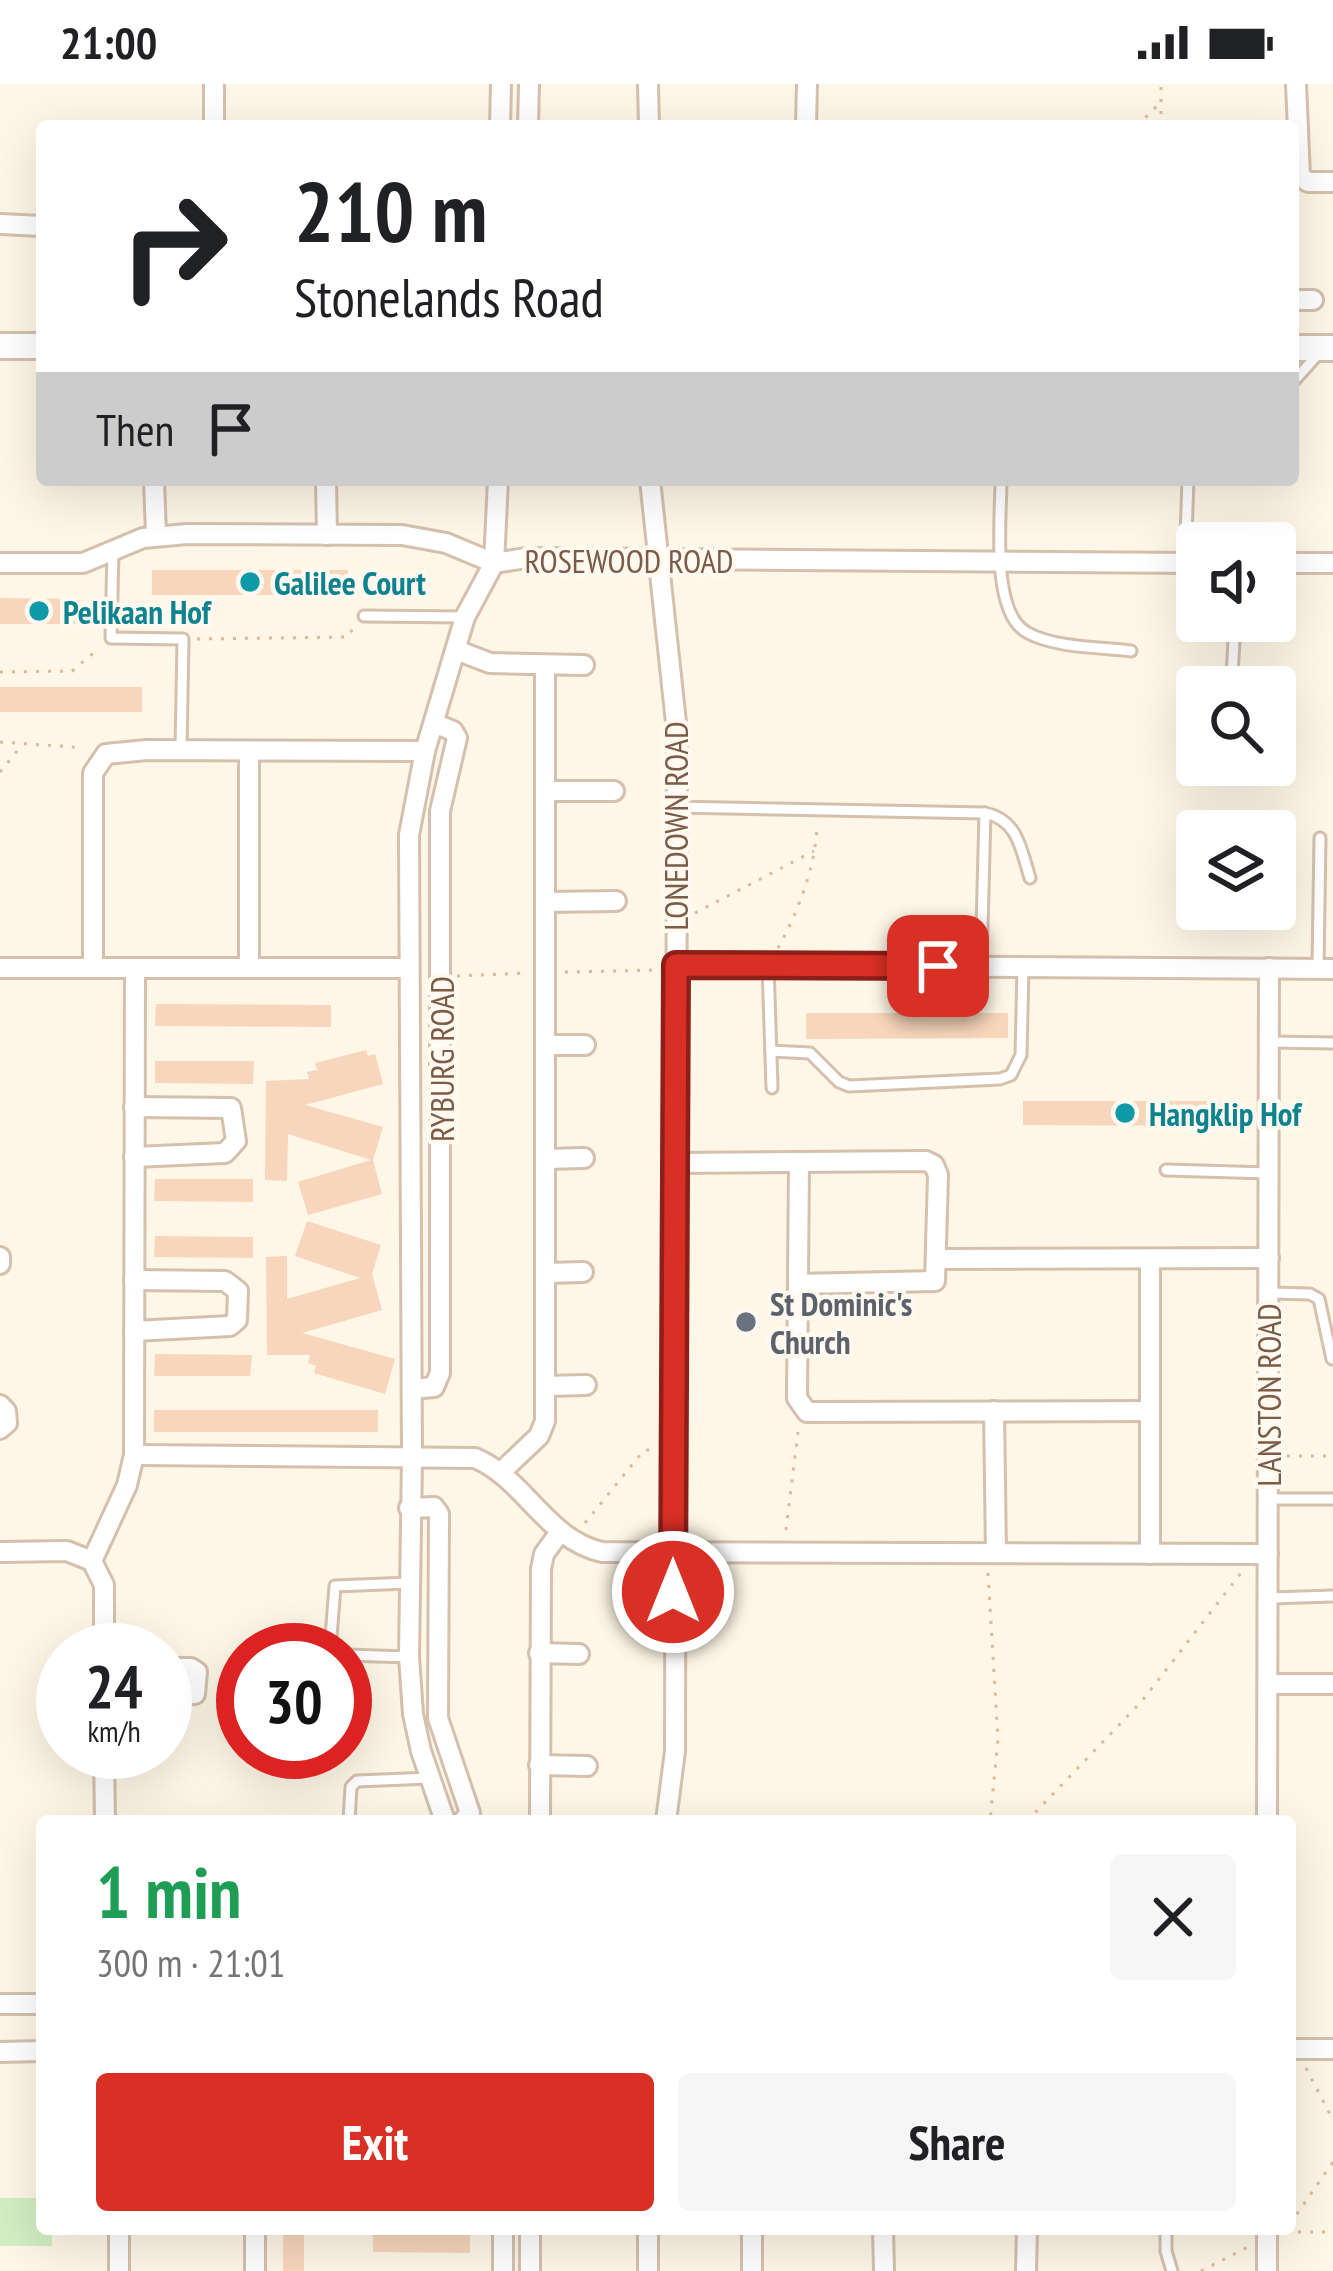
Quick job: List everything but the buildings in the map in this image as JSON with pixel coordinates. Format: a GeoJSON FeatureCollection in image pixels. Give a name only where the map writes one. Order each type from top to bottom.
{"type":"FeatureCollection","features":[{"type":"Feature","properties":{"kind":"street"},"geometry":{"type":"LineString","coordinates":[[214,84],[214,120]]}},
{"type":"Feature","properties":{"kind":"street"},"geometry":{"type":"LineString","coordinates":[[501,84],[500,117],[529,117],[529,84]]}},
{"type":"Feature","properties":{"kind":"street"},"geometry":{"type":"LineString","coordinates":[[648,84],[649,120]]}},
{"type":"Feature","properties":{"kind":"street"},"geometry":{"type":"LineString","coordinates":[[806,120],[807,84]]}},
{"type":"Feature","properties":{"kind":"street"},"geometry":{"type":"LineString","coordinates":[[1296,84],[1296,120]]}},
{"type":"Feature","properties":{"kind":"street"},"geometry":{"type":"LineString","coordinates":[[1299,168],[1302,179],[1333,182]]}},
{"type":"Feature","properties":{"kind":"street"},"geometry":{"type":"LineString","coordinates":[[0,224],[36,226]]}},
{"type":"Feature","properties":{"kind":"street"},"geometry":{"type":"LineString","coordinates":[[0,346],[36,346]]}},
{"type":"Feature","properties":{"kind":"street"},"geometry":{"type":"LineString","coordinates":[[154,486],[156,535]]}},
{"type":"Feature","properties":{"kind":"street"},"geometry":{"type":"LineString","coordinates":[[326,486],[327,535]]}},
{"type":"Feature","properties":{"kind":"street"},"geometry":{"type":"LineString","coordinates":[[494,563],[498,486]]}},
{"type":"Feature","properties":{"kind":"street","name":"LONEDOWN ROAD"},"geometry":{"type":"LineString","coordinates":[[651,486],[676,733],[675,1750],[667,1815]]}},
{"type":"Feature","properties":{"kind":"street","name":"ROSEWOOD ROAD"},"geometry":{"type":"LineString","coordinates":[[0,563],[83,562],[156,535],[420,537],[494,563],[526,558],[1176,563]]}},
{"type":"Feature","properties":{"kind":"street","name":"RYBURG ROAD"},"geometry":{"type":"LineString","coordinates":[[443,1815],[413,1714],[410,1657],[409,835],[425,751],[465,617],[494,563]]}},
{"type":"Feature","properties":{"kind":"street"},"geometry":{"type":"LineString","coordinates":[[1296,563],[1333,563]]}},
{"type":"Feature","properties":{"kind":"street"},"geometry":{"type":"LineString","coordinates":[[456,650],[490,663],[584,665]]}},
{"type":"Feature","properties":{"kind":"street"},"geometry":{"type":"LineString","coordinates":[[500,1473],[539,1436],[546,1386],[545,665]]}},
{"type":"Feature","properties":{"kind":"street","name":"RYBURG ROAD"},"geometry":{"type":"LineString","coordinates":[[412,1389],[434,1387],[440,1372],[440,811],[457,738],[453,731],[434,723]]}},
{"type":"Feature","properties":{"kind":"street"},"geometry":{"type":"LineString","coordinates":[[93,968],[92,795],[98,762],[116,751],[425,751]]}},
{"type":"Feature","properties":{"kind":"street"},"geometry":{"type":"LineString","coordinates":[[248,752],[249,968]]}},
{"type":"Feature","properties":{"kind":"street"},"geometry":{"type":"LineString","coordinates":[[545,791],[614,791]]}},
{"type":"Feature","properties":{"kind":"street"},"geometry":{"type":"LineString","coordinates":[[546,902],[616,901]]}},
{"type":"Feature","properties":{"kind":"street"},"geometry":{"type":"LineString","coordinates":[[676,965],[1325,969]]}},
{"type":"Feature","properties":{"kind":"street"},"geometry":{"type":"LineString","coordinates":[[0,968],[409,968]]}},
{"type":"Feature","properties":{"kind":"street"},"geometry":{"type":"LineString","coordinates":[[92,1561],[127,1485],[134,1455],[135,968]]}},
{"type":"Feature","properties":{"kind":"street","name":"LANSTON ROAD"},"geometry":{"type":"LineString","coordinates":[[1267,1815],[1269,968]]}},
{"type":"Feature","properties":{"kind":"street"},"geometry":{"type":"LineString","coordinates":[[545,1045],[585,1045]]}},
{"type":"Feature","properties":{"kind":"street"},"geometry":{"type":"LineString","coordinates":[[134,1107],[231,1108],[236,1141],[226,1153],[134,1157]]}},
{"type":"Feature","properties":{"kind":"street"},"geometry":{"type":"LineString","coordinates":[[546,1159],[584,1158]]}},
{"type":"Feature","properties":{"kind":"street"},"geometry":{"type":"LineString","coordinates":[[675,1162],[930,1162],[938,1175],[937,1278],[929,1283],[798,1284]]}},
{"type":"Feature","properties":{"kind":"street"},"geometry":{"type":"LineString","coordinates":[[799,1163],[797,1398],[801,1407],[818,1413],[1150,1411]]}},
{"type":"Feature","properties":{"kind":"street"},"geometry":{"type":"LineString","coordinates":[[938,1259],[1268,1258]]}},
{"type":"Feature","properties":{"kind":"street"},"geometry":{"type":"LineString","coordinates":[[1150,1259],[1150,1554]]}},
{"type":"Feature","properties":{"kind":"street"},"geometry":{"type":"LineString","coordinates":[[546,1273],[583,1271]]}},
{"type":"Feature","properties":{"kind":"street"},"geometry":{"type":"LineString","coordinates":[[134,1280],[225,1281],[238,1291],[237,1320],[230,1326],[134,1331]]}},
{"type":"Feature","properties":{"kind":"street"},"geometry":{"type":"LineString","coordinates":[[546,1386],[586,1385]]}},
{"type":"Feature","properties":{"kind":"street"},"geometry":{"type":"LineString","coordinates":[[0,1405],[7,1423],[0,1429]]}},
{"type":"Feature","properties":{"kind":"street"},"geometry":{"type":"LineString","coordinates":[[991,1553],[994,1411]]}},
{"type":"Feature","properties":{"kind":"street"},"geometry":{"type":"LineString","coordinates":[[134,1455],[475,1458],[500,1473],[560,1532],[584,1548],[602,1552],[1268,1555]]}},
{"type":"Feature","properties":{"kind":"street"},"geometry":{"type":"LineString","coordinates":[[410,1508],[434,1507],[439,1514],[438,1718],[468,1815]]}},
{"type":"Feature","properties":{"kind":"street"},"geometry":{"type":"LineString","coordinates":[[540,1815],[542,1564],[560,1532]]}},
{"type":"Feature","properties":{"kind":"street"},"geometry":{"type":"LineString","coordinates":[[0,1552],[67,1551],[92,1561],[104,1585],[104,1623]]}},
{"type":"Feature","properties":{"kind":"street"},"geometry":{"type":"LineString","coordinates":[[539,1653],[579,1654]]}},
{"type":"Feature","properties":{"kind":"street"},"geometry":{"type":"LineString","coordinates":[[192,1669],[197,1672],[192,1694]]}},
{"type":"Feature","properties":{"kind":"street"},"geometry":{"type":"LineString","coordinates":[[1268,1684],[1333,1684]]}},
{"type":"Feature","properties":{"kind":"street"},"geometry":{"type":"LineString","coordinates":[[539,1765],[587,1766]]}},
{"type":"Feature","properties":{"kind":"street"},"geometry":{"type":"LineString","coordinates":[[104,1779],[105,1815]]}},
{"type":"Feature","properties":{"kind":"street"},"geometry":{"type":"LineString","coordinates":[[0,2004],[36,2004]]}},
{"type":"Feature","properties":{"kind":"street"},"geometry":{"type":"LineString","coordinates":[[1296,2049],[1333,2049]]}},
{"type":"Feature","properties":{"kind":"street"},"geometry":{"type":"LineString","coordinates":[[0,2052],[36,2050]]}},
{"type":"Feature","properties":{"kind":"street"},"geometry":{"type":"LineString","coordinates":[[119,2235],[119,2271]]}},
{"type":"Feature","properties":{"kind":"street"},"geometry":{"type":"LineString","coordinates":[[254,2235],[255,2271]]}},
{"type":"Feature","properties":{"kind":"street"},"geometry":{"type":"LineString","coordinates":[[502,2235],[503,2271]]}},
{"type":"Feature","properties":{"kind":"street"},"geometry":{"type":"LineString","coordinates":[[530,2235],[530,2271]]}},
{"type":"Feature","properties":{"kind":"street"},"geometry":{"type":"LineString","coordinates":[[648,2235],[648,2271]]}},
{"type":"Feature","properties":{"kind":"street"},"geometry":{"type":"LineString","coordinates":[[752,2235],[752,2271]]}},
{"type":"Feature","properties":{"kind":"street"},"geometry":{"type":"LineString","coordinates":[[884,2235],[884,2271]]}},
{"type":"Feature","properties":{"kind":"street"},"geometry":{"type":"LineString","coordinates":[[1027,2235],[1027,2271]]}},
{"type":"Feature","properties":{"kind":"street"},"geometry":{"type":"LineString","coordinates":[[1267,2235],[1267,2271]]}},
{"type":"Feature","properties":{"kind":"lane"},"geometry":{"type":"LineString","coordinates":[[1299,376],[1328,348]]}},
{"type":"Feature","properties":{"kind":"lane"},"geometry":{"type":"LineString","coordinates":[[1001,486],[1006,609],[1023,631],[1131,651]]}},
{"type":"Feature","properties":{"kind":"lane"},"geometry":{"type":"LineString","coordinates":[[1187,486],[1189,522]]}},
{"type":"Feature","properties":{"kind":"lane"},"geometry":{"type":"LineString","coordinates":[[112,550],[111,638],[183,639],[181,750]]}},
{"type":"Feature","properties":{"kind":"lane"},"geometry":{"type":"LineString","coordinates":[[364,616],[465,617]]}},
{"type":"Feature","properties":{"kind":"lane"},"geometry":{"type":"LineString","coordinates":[[675,807],[1001,816],[1015,830],[1030,878]]}},
{"type":"Feature","properties":{"kind":"lane"},"geometry":{"type":"LineString","coordinates":[[981,967],[985,813]]}},
{"type":"Feature","properties":{"kind":"lane"},"geometry":{"type":"LineString","coordinates":[[1320,838],[1325,969]]}},
{"type":"Feature","properties":{"kind":"lane"},"geometry":{"type":"LineString","coordinates":[[768,965],[772,1088]]}},
{"type":"Feature","properties":{"kind":"lane"},"geometry":{"type":"LineString","coordinates":[[770,1051],[810,1053],[849,1086],[1011,1075],[1021,1055],[1023,967]]}},
{"type":"Feature","properties":{"kind":"lane"},"geometry":{"type":"LineString","coordinates":[[1269,1042],[1333,1043]]}},
{"type":"Feature","properties":{"kind":"lane"},"geometry":{"type":"LineString","coordinates":[[1166,1170],[1269,1173]]}},
{"type":"Feature","properties":{"kind":"lane"},"geometry":{"type":"LineString","coordinates":[[1268,1293],[1310,1294],[1319,1299],[1332,1359]]}},
{"type":"Feature","properties":{"kind":"lane"},"geometry":{"type":"LineString","coordinates":[[1268,1498],[1333,1499]]}},
{"type":"Feature","properties":{"kind":"lane"},"geometry":{"type":"LineString","coordinates":[[332,1623],[335,1586],[410,1583]]}},
{"type":"Feature","properties":{"kind":"lane"},"geometry":{"type":"LineString","coordinates":[[1268,1598],[1333,1596]]}},
{"type":"Feature","properties":{"kind":"lane"},"geometry":{"type":"LineString","coordinates":[[372,1656],[410,1657]]}},
{"type":"Feature","properties":{"kind":"lane"},"geometry":{"type":"LineString","coordinates":[[350,1815],[351,1787],[358,1781],[431,1778]]}},
{"type":"Feature","properties":{"kind":"lane"},"geometry":{"type":"LineString","coordinates":[[1167,2235],[1172,2271]]}},
{"type":"Feature","properties":{"kind":"path"},"geometry":{"type":"LineString","coordinates":[[1161,84],[1161,120]]}},
{"type":"Feature","properties":{"kind":"path"},"geometry":{"type":"LineString","coordinates":[[1143,120],[1161,101]]}},
{"type":"Feature","properties":{"kind":"path"},"geometry":{"type":"LineString","coordinates":[[183,639],[347,637],[364,616]]}},
{"type":"Feature","properties":{"kind":"path"},"geometry":{"type":"LineString","coordinates":[[0,672],[72,671],[111,638]]}},
{"type":"Feature","properties":{"kind":"path"},"geometry":{"type":"LineString","coordinates":[[0,742],[73,747],[98,762]]}},
{"type":"Feature","properties":{"kind":"path"},"geometry":{"type":"LineString","coordinates":[[0,772],[24,742]]}},
{"type":"Feature","properties":{"kind":"path"},"geometry":{"type":"LineString","coordinates":[[768,965],[790,927],[816,850],[818,809]]}},
{"type":"Feature","properties":{"kind":"path"},"geometry":{"type":"LineString","coordinates":[[676,922],[816,850]]}},
{"type":"Feature","properties":{"kind":"path"},"geometry":{"type":"LineString","coordinates":[[783,1553],[801,1407]]}},
{"type":"Feature","properties":{"kind":"path"},"geometry":{"type":"LineString","coordinates":[[584,1548],[584,1524],[644,1450],[674,1449]]}},
{"type":"Feature","properties":{"kind":"path"},"geometry":{"type":"LineString","coordinates":[[1268,1456],[1333,1456]]}},
{"type":"Feature","properties":{"kind":"path"},"geometry":{"type":"LineString","coordinates":[[991,1553],[998,1739],[991,1815]]}},
{"type":"Feature","properties":{"kind":"path"},"geometry":{"type":"LineString","coordinates":[[1033,1815],[1142,1701],[1236,1576],[1268,1555]]}},
{"type":"Feature","properties":{"kind":"path"},"geometry":{"type":"LineString","coordinates":[[1296,2051],[1333,2120]]}},
{"type":"Feature","properties":{"kind":"path"},"geometry":{"type":"LineString","coordinates":[[1296,2215],[1333,2162]]}},
{"type":"Feature","properties":{"kind":"path"},"geometry":{"type":"LineString","coordinates":[[1296,2232],[1333,2232]]}},
{"type":"Feature","properties":{"kind":"path"},"geometry":{"type":"LineString","coordinates":[[1202,2271],[1264,2235]]}},
{"type":"Feature","properties":{"kind":"green space"},"geometry":{"type":"Polygon","coordinates":[[[0,2198],[36,2198],[36,2235],[52,2235],[52,2246],[0,2246],[0,2198]]]}},
{"type":"Feature","properties":{"kind":"place","name":"Galilee Court"},"geometry":{"type":"Point","coordinates":[250,582]}},
{"type":"Feature","properties":{"kind":"place","name":"Pelikaan Hof"},"geometry":{"type":"Point","coordinates":[39,611]}},
{"type":"Feature","properties":{"kind":"place","name":"Hangklip Hof"},"geometry":{"type":"Point","coordinates":[1125,1113]}},
{"type":"Feature","properties":{"kind":"place","name":"St Dominic's Church"},"geometry":{"type":"Point","coordinates":[746,1322]}},
{"type":"Feature","properties":{"kind":"route"},"geometry":{"type":"LineString","coordinates":[[673,1592],[676,965],[938,966]]}}]}
